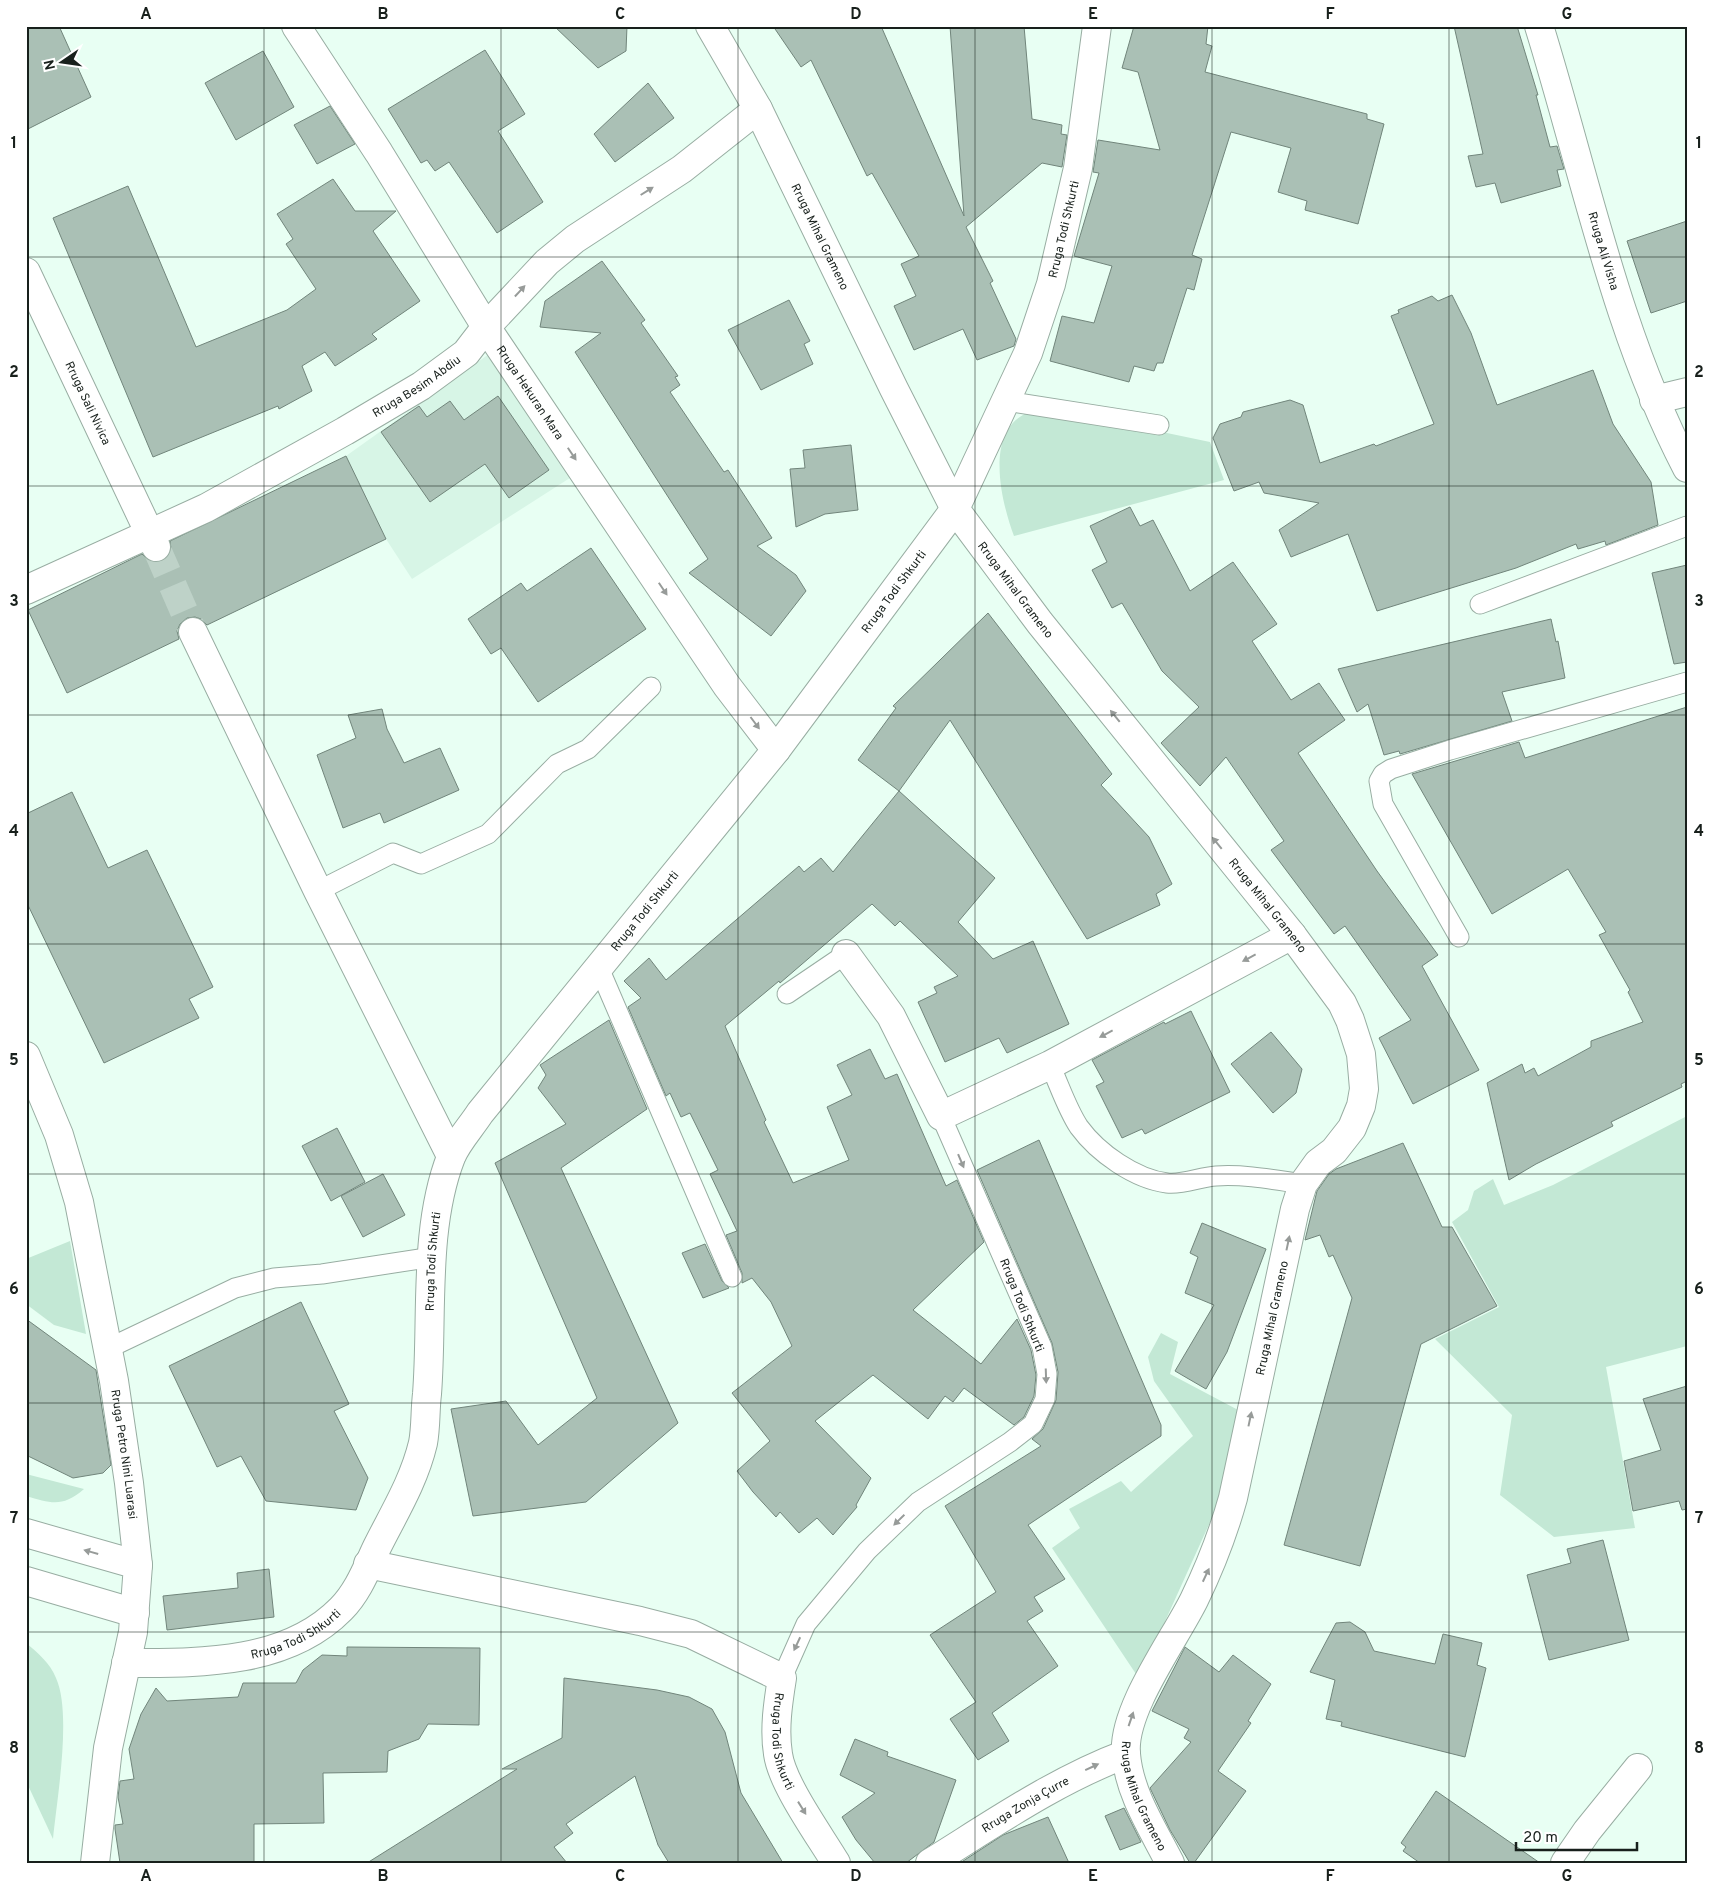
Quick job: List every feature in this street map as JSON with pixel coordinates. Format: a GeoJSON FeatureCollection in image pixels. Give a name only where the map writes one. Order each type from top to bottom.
{"type":"FeatureCollection","features":[{"type":"Feature","properties":{"kind":"street","name":"Rruga Hekuran Mara"},"geometry":{"type":"LineString","coordinates":[[296,26],[370,138],[486,327],[727,686],[776,750]]}},
{"type":"Feature","properties":{"kind":"street","name":"Rruga Mihal Grameno"},"geometry":{"type":"LineString","coordinates":[[710,26],[758,109],[894,389],[955,509],[1046,631],[1292,935],[1342,1004],[1350,1020],[1361,1054],[1364,1089],[1361,1106],[1352,1128],[1334,1151],[1318,1163],[1303,1184],[1295,1209],[1233,1498],[1223,1533],[1177,1634],[1136,1704],[1127,1731],[1126,1754],[1130,1775],[1139,1801],[1170,1863]]}},
{"type":"Feature","properties":{"kind":"street","name":"Rruga Todi Shkurti"},"geometry":{"type":"LineString","coordinates":[[126,1663],[216,1661],[258,1653],[288,1643],[317,1628],[341,1609],[356,1590],[411,1481],[423,1442],[430,1354],[433,1242],[441,1195],[451,1156],[480,1113],[776,750],[955,509],[1028,353],[1051,284],[1078,168],[1097,26]]}},
{"type":"Feature","properties":{"kind":"street","name":"Rruga Ali Visha"},"geometry":{"type":"LineString","coordinates":[[1539,26],[1606,262],[1654,400],[1687,468]]}},
{"type":"Feature","properties":{"kind":"street","name":"Rruga Besim Abdiu"},"geometry":{"type":"LineString","coordinates":[[26,590],[153,541],[215,503],[345,431],[421,386],[466,353],[486,327],[547,262],[575,239],[682,169],[758,109]]}},
{"type":"Feature","properties":{"kind":"street","name":"Rruga Sali Nivica"},"geometry":{"type":"LineString","coordinates":[[26,272],[153,541]]}},
{"type":"Feature","properties":{"kind":"street"},"geometry":{"type":"LineString","coordinates":[[1654,400],[1687,392]]}},
{"type":"Feature","properties":{"kind":"street"},"geometry":{"type":"LineString","coordinates":[[193,632],[318,891],[451,1156]]}},
{"type":"Feature","properties":{"kind":"street"},"geometry":{"type":"LineString","coordinates":[[846,954],[891,1016],[941,1116],[1050,1065],[1292,935]]}},
{"type":"Feature","properties":{"kind":"street","name":"Rruga Petro Nini Luarasi"},"geometry":{"type":"LineString","coordinates":[[26,1056],[59,1135],[79,1202],[130,1482],[138,1565],[135,1613],[108,1748],[95,1863]]}},
{"type":"Feature","properties":{"kind":"street"},"geometry":{"type":"LineString","coordinates":[[26,1533],[138,1565]]}},
{"type":"Feature","properties":{"kind":"street"},"geometry":{"type":"LineString","coordinates":[[368,1564],[640,1621],[682,1632],[760,1666],[782,1678]]}},
{"type":"Feature","properties":{"kind":"street"},"geometry":{"type":"LineString","coordinates":[[26,1581],[135,1613]]}},
{"type":"Feature","properties":{"kind":"street","name":"Rruga Todi Shkurti"},"geometry":{"type":"LineString","coordinates":[[782,1678],[776,1721],[778,1756],[793,1793],[836,1863]]}},
{"type":"Feature","properties":{"kind":"street","name":"Rruga Zonja Çurre"},"geometry":{"type":"LineString","coordinates":[[930,1863],[1066,1780],[1093,1766],[1126,1754]]}},
{"type":"Feature","properties":{"kind":"street"},"geometry":{"type":"LineString","coordinates":[[1565,1863],[1587,1831],[1638,1768]]}},
{"type":"Feature","properties":{"kind":"lane"},"geometry":{"type":"LineString","coordinates":[[1006,401],[1159,425]]}},
{"type":"Feature","properties":{"kind":"lane"},"geometry":{"type":"LineString","coordinates":[[1480,604],[1687,526]]}},
{"type":"Feature","properties":{"kind":"lane"},"geometry":{"type":"LineString","coordinates":[[1459,937],[1383,804],[1379,781],[1383,774],[1392,769],[1450,750],[1687,682]]}},
{"type":"Feature","properties":{"kind":"lane"},"geometry":{"type":"LineString","coordinates":[[318,891],[394,853],[421,864],[488,834],[557,764],[588,749],[651,687]]}},
{"type":"Feature","properties":{"kind":"lane"},"geometry":{"type":"LineString","coordinates":[[787,994],[846,954]]}},
{"type":"Feature","properties":{"kind":"lane"},"geometry":{"type":"LineString","coordinates":[[599,968],[732,1277]]}},
{"type":"Feature","properties":{"kind":"lane"},"geometry":{"type":"LineString","coordinates":[[1050,1065],[1079,1126],[1098,1147],[1130,1169],[1168,1184],[1216,1176],[1258,1177],[1303,1184]]}},
{"type":"Feature","properties":{"kind":"lane","name":"Rruga Todi Shkurti"},"geometry":{"type":"LineString","coordinates":[[782,1678],[806,1624],[867,1551],[918,1502],[1010,1442],[1033,1424],[1045,1399],[1047,1374],[1042,1347],[941,1116]]}},
{"type":"Feature","properties":{"kind":"lane"},"geometry":{"type":"LineString","coordinates":[[107,1349],[235,1288],[274,1278],[322,1274],[433,1257]]}},
{"type":"Feature","properties":{"kind":"shaded area"},"geometry":{"type":"Polygon","coordinates":[[[489,354],[573,476],[412,579],[386,539],[346,456],[489,354]]]}},
{"type":"Feature","properties":{"kind":"shaded area"},"geometry":{"type":"Polygon","coordinates":[[[1052,409],[1210,442],[1224,480],[1014,536],[1001,489],[1000,453],[1004,437],[1012,424],[1025,414],[1052,409]]]}},
{"type":"Feature","properties":{"kind":"shaded area"},"geometry":{"type":"Polygon","coordinates":[[[1687,1116],[1687,1346],[1606,1367],[1635,1528],[1554,1537],[1500,1495],[1512,1415],[1435,1339],[1499,1307],[1452,1222],[1468,1210],[1474,1191],[1493,1179],[1504,1205],[1553,1185],[1687,1116]]]}},
{"type":"Feature","properties":{"kind":"shaded area"},"geometry":{"type":"Polygon","coordinates":[[[70,1241],[86,1334],[54,1325],[26,1304],[26,1259],[70,1241]]]}},
{"type":"Feature","properties":{"kind":"shaded area"},"geometry":{"type":"Polygon","coordinates":[[[1161,1333],[1178,1342],[1170,1374],[1240,1411],[1216,1509],[1162,1628],[1136,1674],[1052,1548],[1080,1528],[1069,1509],[1121,1481],[1131,1492],[1193,1436],[1154,1381],[1148,1357],[1161,1333]]]}},
{"type":"Feature","properties":{"kind":"shaded area"},"geometry":{"type":"Polygon","coordinates":[[[26,1474],[84,1489],[63,1501],[43,1501],[26,1496],[26,1474]]]}},
{"type":"Feature","properties":{"kind":"shaded area"},"geometry":{"type":"Polygon","coordinates":[[[26,1643],[47,1663],[56,1678],[61,1693],[63,1712],[62,1756],[53,1839],[26,1781],[26,1643]]]}},
{"type":"Feature","properties":{"kind":"building"},"geometry":{"type":"Polygon","coordinates":[[[26,26],[59,26],[91,97],[26,130],[26,26]]]}},
{"type":"Feature","properties":{"kind":"building"},"geometry":{"type":"Polygon","coordinates":[[[554,26],[627,26],[626,51],[598,68],[554,26]]]}},
{"type":"Feature","properties":{"kind":"building"},"geometry":{"type":"Polygon","coordinates":[[[773,26],[881,26],[964,216],[950,26],[1024,26],[1032,119],[1062,125],[1061,134],[1067,135],[1062,167],[1042,163],[966,227],[993,281],[990,283],[1016,339],[1014,346],[977,360],[963,329],[914,350],[894,306],[916,296],[901,264],[919,256],[872,173],[867,176],[811,60],[801,67],[773,26]]]}},
{"type":"Feature","properties":{"kind":"building"},"geometry":{"type":"Polygon","coordinates":[[[1134,26],[1208,26],[1206,44],[1212,46],[1205,72],[1367,114],[1367,119],[1384,124],[1358,224],[1305,210],[1307,201],[1278,192],[1291,148],[1231,132],[1192,255],[1202,259],[1194,290],[1187,288],[1163,363],[1157,363],[1154,371],[1134,366],[1129,382],[1050,361],[1062,316],[1094,323],[1112,266],[1074,256],[1099,173],[1093,172],[1098,140],[1160,150],[1138,72],[1122,68],[1134,26]]]}},
{"type":"Feature","properties":{"kind":"building"},"geometry":{"type":"Polygon","coordinates":[[[1454,26],[1517,26],[1538,95],[1536,95],[1550,147],[1557,146],[1564,169],[1557,170],[1561,186],[1501,203],[1495,183],[1476,187],[1468,156],[1483,154],[1454,26]]]}},
{"type":"Feature","properties":{"kind":"building"},"geometry":{"type":"Polygon","coordinates":[[[485,50],[525,114],[498,131],[543,202],[497,233],[449,162],[435,171],[427,160],[421,163],[388,109],[485,50]]]}},
{"type":"Feature","properties":{"kind":"building"},"geometry":{"type":"Polygon","coordinates":[[[263,51],[294,107],[236,140],[205,83],[263,51]]]}},
{"type":"Feature","properties":{"kind":"building"},"geometry":{"type":"Polygon","coordinates":[[[648,83],[674,118],[615,162],[594,134],[648,83]]]}},
{"type":"Feature","properties":{"kind":"building"},"geometry":{"type":"Polygon","coordinates":[[[330,106],[355,144],[317,164],[294,125],[330,106]]]}},
{"type":"Feature","properties":{"kind":"building"},"geometry":{"type":"Polygon","coordinates":[[[333,179],[355,211],[396,211],[373,231],[420,301],[372,334],[377,339],[335,366],[325,352],[302,366],[312,391],[279,409],[278,406],[153,457],[53,218],[128,186],[196,347],[287,310],[316,289],[286,244],[293,239],[277,214],[333,179]]]}},
{"type":"Feature","properties":{"kind":"building"},"geometry":{"type":"Polygon","coordinates":[[[1687,221],[1687,301],[1651,313],[1627,241],[1687,221]]]}},
{"type":"Feature","properties":{"kind":"building"},"geometry":{"type":"Polygon","coordinates":[[[602,261],[645,320],[641,323],[678,376],[675,377],[680,385],[670,392],[724,472],[728,470],[772,538],[757,546],[796,575],[806,591],[771,636],[689,573],[708,559],[575,352],[601,333],[540,327],[545,301],[602,261]]]}},
{"type":"Feature","properties":{"kind":"building"},"geometry":{"type":"Polygon","coordinates":[[[1452,295],[1471,333],[1497,405],[1593,370],[1613,424],[1651,482],[1658,525],[1606,545],[1605,541],[1578,549],[1576,544],[1516,568],[1377,611],[1348,534],[1291,557],[1279,530],[1319,503],[1264,493],[1259,482],[1234,491],[1213,438],[1220,424],[1241,417],[1243,412],[1290,400],[1303,405],[1320,463],[1374,444],[1376,446],[1434,424],[1391,316],[1399,313],[1398,310],[1432,296],[1438,301],[1452,295]]]}},
{"type":"Feature","properties":{"kind":"building"},"geometry":{"type":"Polygon","coordinates":[[[789,300],[810,341],[804,344],[813,364],[761,390],[728,330],[789,300]]]}},
{"type":"Feature","properties":{"kind":"building"},"geometry":{"type":"Polygon","coordinates":[[[498,396],[549,470],[509,498],[485,464],[430,502],[381,432],[419,406],[427,417],[450,401],[464,420],[498,396]]]}},
{"type":"Feature","properties":{"kind":"building"},"geometry":{"type":"Polygon","coordinates":[[[851,445],[858,510],[825,514],[796,527],[790,469],[805,468],[803,450],[851,445]]]}},
{"type":"Feature","properties":{"kind":"building"},"geometry":{"type":"Polygon","coordinates":[[[346,456],[386,539],[207,625],[201,619],[195,617],[187,618],[180,624],[177,631],[179,639],[67,693],[28,610],[142,554],[148,560],[154,562],[163,561],[169,555],[171,549],[170,541],[346,456]]]}},
{"type":"Feature","properties":{"kind":"building"},"geometry":{"type":"Polygon","coordinates":[[[1130,507],[1140,526],[1153,520],[1190,591],[1233,562],[1277,624],[1252,641],[1291,700],[1319,683],[1345,720],[1298,753],[1377,871],[1438,955],[1422,966],[1479,1070],[1413,1104],[1379,1038],[1411,1020],[1345,926],[1334,934],[1271,850],[1284,841],[1226,757],[1200,786],[1161,743],[1199,707],[1162,671],[1122,603],[1112,608],[1092,570],[1107,562],[1090,526],[1130,507]]]}},
{"type":"Feature","properties":{"kind":"building"},"geometry":{"type":"Polygon","coordinates":[[[591,548],[646,629],[538,702],[501,648],[491,654],[468,619],[521,583],[527,591],[591,548]]]}},
{"type":"Feature","properties":{"kind":"building"},"geometry":{"type":"Polygon","coordinates":[[[1687,565],[1687,662],[1674,664],[1652,573],[1687,565]]]}},
{"type":"Feature","properties":{"kind":"building"},"geometry":{"type":"Polygon","coordinates":[[[988,613],[1112,774],[1101,785],[1149,837],[1172,884],[1156,894],[1160,905],[1087,939],[950,720],[899,791],[858,760],[896,708],[893,706],[988,613]]]}},
{"type":"Feature","properties":{"kind":"building"},"geometry":{"type":"Polygon","coordinates":[[[1551,619],[1556,642],[1558,641],[1565,678],[1502,692],[1512,721],[1400,754],[1399,751],[1384,755],[1368,704],[1357,712],[1338,669],[1551,619]]]}},
{"type":"Feature","properties":{"kind":"building"},"geometry":{"type":"Polygon","coordinates":[[[1687,707],[1687,1081],[1681,1084],[1682,1087],[1611,1122],[1613,1126],[1536,1164],[1509,1180],[1487,1083],[1522,1064],[1525,1073],[1534,1068],[1538,1076],[1591,1047],[1591,1041],[1643,1022],[1628,992],[1630,990],[1599,935],[1606,932],[1568,869],[1492,914],[1412,774],[1519,742],[1525,758],[1687,707]]]}},
{"type":"Feature","properties":{"kind":"building"},"geometry":{"type":"Polygon","coordinates":[[[382,709],[387,729],[404,763],[440,748],[459,790],[384,823],[380,813],[343,828],[317,755],[356,738],[348,715],[382,709]]]}},
{"type":"Feature","properties":{"kind":"building"},"geometry":{"type":"Polygon","coordinates":[[[899,791],[995,878],[958,922],[993,959],[1033,941],[1069,1024],[1007,1053],[999,1038],[945,1062],[918,1002],[937,993],[934,987],[958,976],[900,921],[895,926],[872,904],[780,983],[779,981],[725,1026],[766,1120],[764,1122],[793,1183],[849,1160],[827,1107],[852,1095],[837,1065],[870,1049],[885,1079],[897,1074],[946,1186],[957,1180],[984,1242],[913,1310],[981,1364],[1017,1319],[1031,1350],[1036,1375],[1034,1396],[1024,1417],[1014,1425],[964,1388],[953,1402],[945,1396],[928,1419],[873,1375],[815,1421],[871,1478],[856,1505],[857,1507],[833,1535],[817,1518],[799,1533],[780,1512],[776,1517],[737,1471],[770,1441],[732,1393],[792,1346],[771,1302],[752,1278],[742,1283],[742,1273],[726,1235],[737,1231],[710,1174],[718,1170],[690,1113],[681,1117],[670,1093],[666,1096],[628,1007],[641,998],[624,981],[649,958],[666,980],[799,866],[804,872],[821,858],[833,872],[899,791]]]}},
{"type":"Feature","properties":{"kind":"building"},"geometry":{"type":"Polygon","coordinates":[[[72,792],[108,868],[147,850],[213,987],[189,999],[199,1018],[104,1063],[26,901],[26,814],[72,792]]]}},
{"type":"Feature","properties":{"kind":"building"},"geometry":{"type":"Polygon","coordinates":[[[1191,1011],[1230,1092],[1145,1134],[1142,1129],[1122,1138],[1096,1086],[1104,1082],[1092,1060],[1164,1022],[1165,1024],[1191,1011]]]}},
{"type":"Feature","properties":{"kind":"building"},"geometry":{"type":"Polygon","coordinates":[[[609,1020],[647,1109],[561,1168],[678,1423],[586,1502],[473,1516],[451,1409],[506,1401],[538,1445],[597,1398],[495,1163],[566,1124],[538,1088],[546,1075],[540,1065],[609,1020]]]}},
{"type":"Feature","properties":{"kind":"building"},"geometry":{"type":"Polygon","coordinates":[[[1271,1032],[1302,1069],[1296,1093],[1273,1113],[1231,1064],[1271,1032]]]}},
{"type":"Feature","properties":{"kind":"building"},"geometry":{"type":"Polygon","coordinates":[[[337,1128],[365,1182],[331,1201],[302,1146],[337,1128]]]}},
{"type":"Feature","properties":{"kind":"building"},"geometry":{"type":"Polygon","coordinates":[[[1039,1140],[1161,1425],[1161,1436],[1028,1525],[1065,1579],[1034,1597],[1043,1611],[1027,1621],[1058,1666],[992,1713],[1009,1741],[978,1760],[950,1719],[976,1702],[930,1635],[996,1592],[945,1506],[1041,1446],[1032,1439],[1043,1429],[1056,1400],[1058,1372],[1052,1343],[977,1170],[1039,1140]]]}},
{"type":"Feature","properties":{"kind":"building"},"geometry":{"type":"Polygon","coordinates":[[[1403,1143],[1442,1227],[1452,1227],[1497,1306],[1421,1344],[1360,1566],[1284,1545],[1352,1298],[1333,1255],[1329,1257],[1320,1235],[1305,1240],[1317,1191],[1329,1174],[1336,1169],[1403,1143]]]}},
{"type":"Feature","properties":{"kind":"building"},"geometry":{"type":"Polygon","coordinates":[[[383,1174],[405,1215],[363,1237],[341,1196],[383,1174]]]}},
{"type":"Feature","properties":{"kind":"building"},"geometry":{"type":"Polygon","coordinates":[[[1202,1223],[1266,1249],[1227,1352],[1206,1389],[1175,1371],[1214,1305],[1185,1293],[1198,1257],[1190,1253],[1202,1223]]]}},
{"type":"Feature","properties":{"kind":"building"},"geometry":{"type":"Polygon","coordinates":[[[705,1244],[722,1281],[729,1288],[703,1298],[682,1253],[705,1244]]]}},
{"type":"Feature","properties":{"kind":"building"},"geometry":{"type":"Polygon","coordinates":[[[301,1302],[349,1404],[334,1411],[368,1478],[356,1510],[266,1501],[241,1456],[217,1467],[169,1366],[301,1302]]]}},
{"type":"Feature","properties":{"kind":"building"},"geometry":{"type":"Polygon","coordinates":[[[26,1319],[96,1370],[111,1465],[103,1473],[73,1478],[26,1455],[26,1319]]]}},
{"type":"Feature","properties":{"kind":"building"},"geometry":{"type":"Polygon","coordinates":[[[1687,1386],[1687,1509],[1682,1510],[1679,1501],[1633,1511],[1624,1461],[1661,1450],[1643,1399],[1687,1386]]]}},
{"type":"Feature","properties":{"kind":"building"},"geometry":{"type":"Polygon","coordinates":[[[1603,1540],[1629,1640],[1549,1660],[1527,1575],[1571,1563],[1567,1549],[1603,1540]]]}},
{"type":"Feature","properties":{"kind":"building"},"geometry":{"type":"Polygon","coordinates":[[[269,1569],[274,1617],[167,1630],[163,1596],[238,1588],[237,1573],[269,1569]]]}},
{"type":"Feature","properties":{"kind":"building"},"geometry":{"type":"Polygon","coordinates":[[[1350,1622],[1365,1632],[1374,1651],[1435,1664],[1443,1634],[1482,1643],[1477,1665],[1486,1668],[1465,1757],[1341,1726],[1342,1722],[1326,1719],[1335,1680],[1310,1672],[1336,1623],[1350,1622]]]}},
{"type":"Feature","properties":{"kind":"building"},"geometry":{"type":"Polygon","coordinates":[[[347,1647],[480,1648],[479,1725],[428,1724],[419,1739],[388,1751],[387,1772],[323,1773],[324,1823],[254,1824],[254,1863],[120,1863],[115,1825],[123,1824],[118,1797],[120,1781],[134,1779],[129,1749],[141,1714],[156,1688],[167,1701],[238,1697],[243,1683],[296,1683],[303,1670],[322,1655],[347,1656],[347,1647]]]}},
{"type":"Feature","properties":{"kind":"building"},"geometry":{"type":"Polygon","coordinates":[[[1185,1647],[1219,1672],[1233,1655],[1271,1684],[1248,1721],[1251,1723],[1218,1771],[1246,1791],[1194,1863],[1190,1863],[1170,1830],[1150,1788],[1191,1742],[1184,1738],[1189,1729],[1152,1711],[1185,1647]]]}},
{"type":"Feature","properties":{"kind":"building"},"geometry":{"type":"Polygon","coordinates":[[[564,1678],[657,1690],[689,1697],[712,1709],[725,1732],[741,1793],[783,1863],[669,1863],[658,1845],[635,1776],[566,1824],[573,1833],[554,1847],[567,1863],[367,1863],[517,1769],[502,1769],[562,1738],[564,1678]]]}},
{"type":"Feature","properties":{"kind":"building"},"geometry":{"type":"Polygon","coordinates":[[[855,1739],[888,1752],[887,1756],[956,1780],[934,1842],[906,1863],[875,1863],[856,1840],[842,1817],[875,1793],[840,1775],[855,1739]]]}},
{"type":"Feature","properties":{"kind":"building"},"geometry":{"type":"Polygon","coordinates":[[[1436,1791],[1540,1863],[1420,1863],[1403,1851],[1406,1847],[1401,1843],[1436,1791]]]}},
{"type":"Feature","properties":{"kind":"building"},"geometry":{"type":"Polygon","coordinates":[[[1124,1808],[1141,1842],[1120,1850],[1105,1816],[1124,1808]]]}},
{"type":"Feature","properties":{"kind":"building"},"geometry":{"type":"Polygon","coordinates":[[[1048,1817],[1069,1863],[960,1863],[1003,1835],[1048,1817]]]}},
{"type":"Feature","properties":{"kind":"tunnel"},"geometry":{"type":"LineString","coordinates":[[156,547],[193,632]]}}]}
